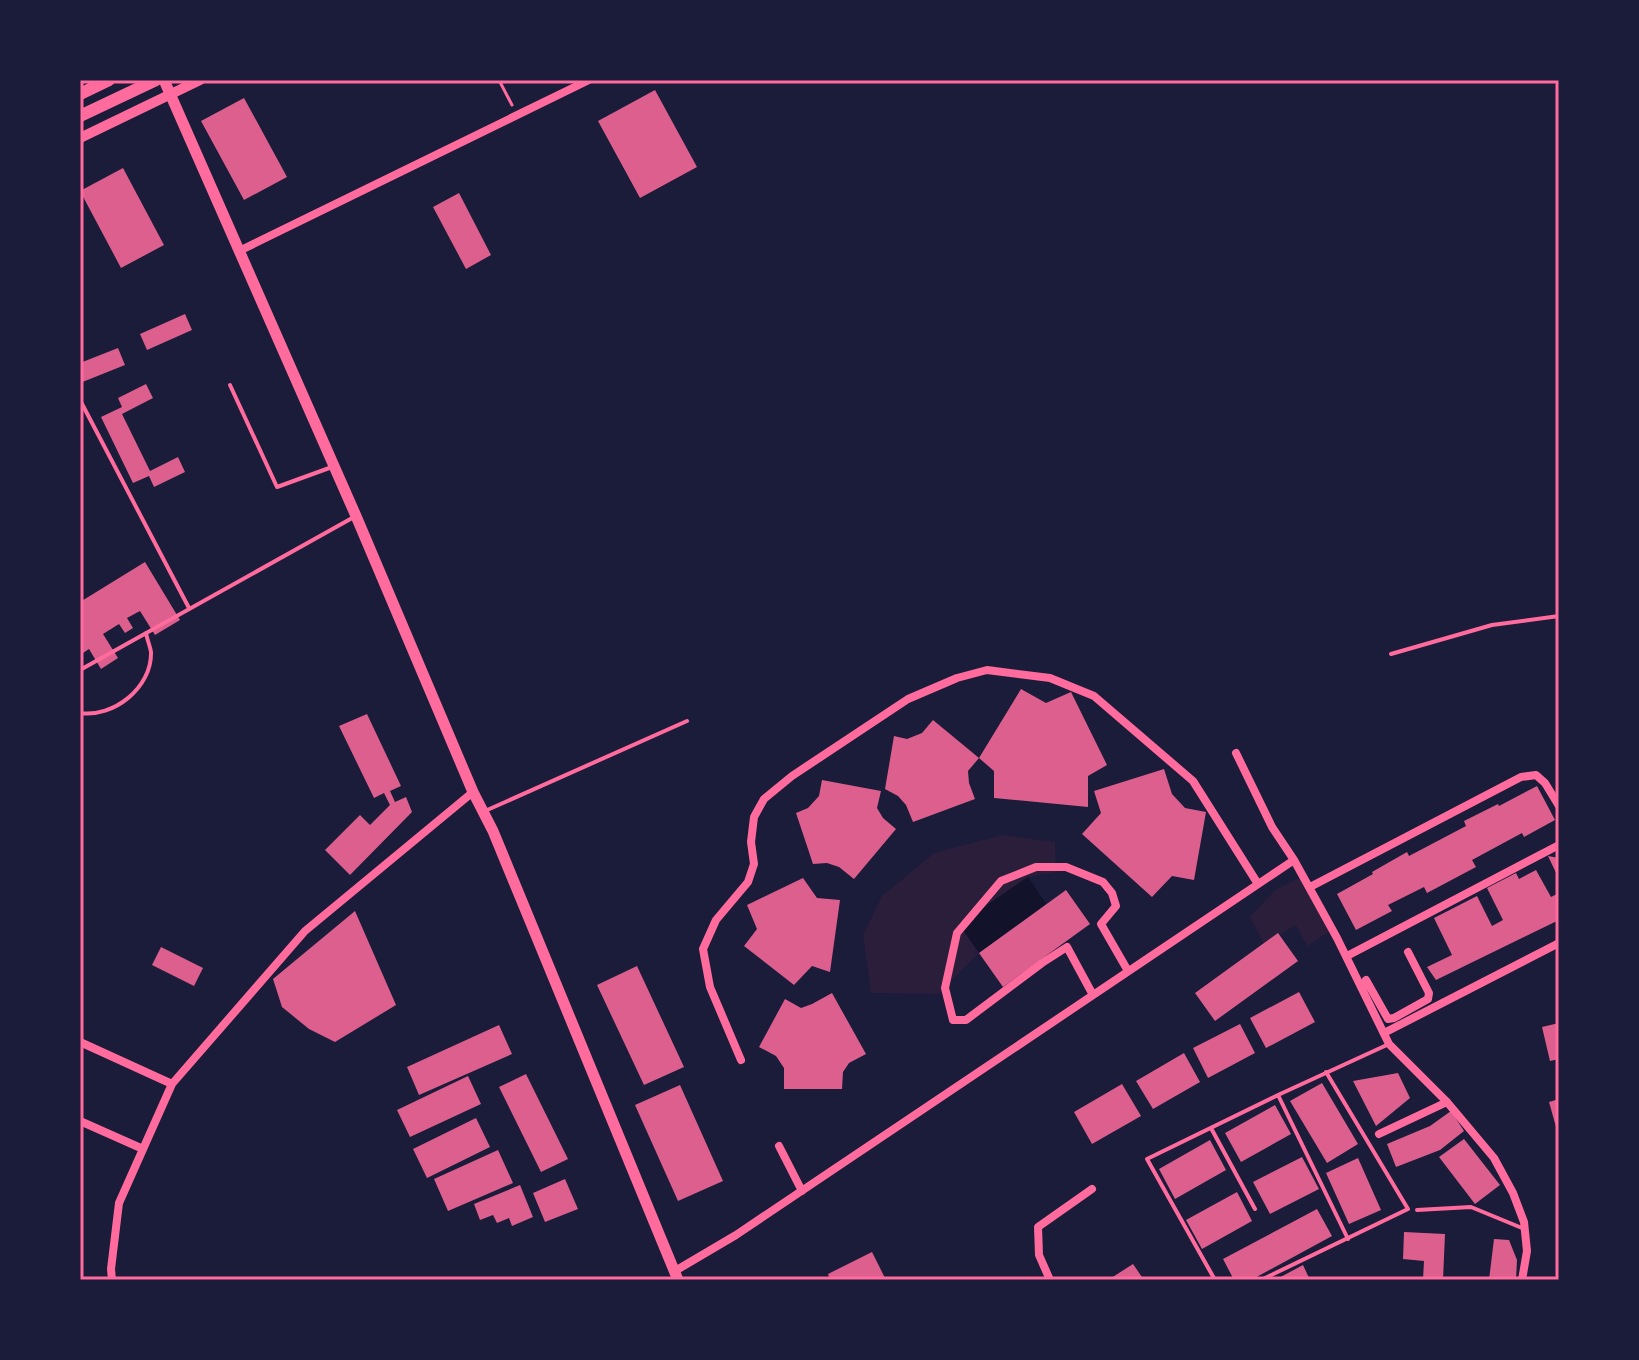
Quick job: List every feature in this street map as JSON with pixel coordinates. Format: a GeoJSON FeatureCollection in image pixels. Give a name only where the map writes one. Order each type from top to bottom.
{"type":"FeatureCollection","features":[{"type":"Feature","properties":{"kind":"main road"},"geometry":{"type":"LineString","coordinates":[[80,94],[109,80]]}},
{"type":"Feature","properties":{"kind":"main road"},"geometry":{"type":"LineString","coordinates":[[80,116],[156,80]]}},
{"type":"Feature","properties":{"kind":"main road"},"geometry":{"type":"LineString","coordinates":[[164,80],[499,846],[676,1275]]}},
{"type":"Feature","properties":{"kind":"street"},"geometry":{"type":"LineString","coordinates":[[80,138],[200,80]]}},
{"type":"Feature","properties":{"kind":"street"},"geometry":{"type":"LineString","coordinates":[[239,251],[589,80]]}},
{"type":"Feature","properties":{"kind":"street"},"geometry":{"type":"LineString","coordinates":[[741,1060],[710,987],[703,949],[716,920],[748,882],[754,864],[751,842],[754,817],[764,799],[792,776],[908,699],[957,678],[987,670],[1050,678],[1094,696],[1193,781],[1258,884]]}},
{"type":"Feature","properties":{"kind":"street"},"geometry":{"type":"LineString","coordinates":[[1236,753],[1272,827],[1310,887],[1374,1003],[1388,1019]]}},
{"type":"Feature","properties":{"kind":"street"},"geometry":{"type":"LineString","coordinates":[[1310,887],[1521,777],[1536,775],[1545,783],[1559,806]]}},
{"type":"Feature","properties":{"kind":"street"},"geometry":{"type":"LineString","coordinates":[[112,1280],[119,1203],[172,1084],[305,931],[473,792]]}},
{"type":"Feature","properties":{"kind":"street"},"geometry":{"type":"LineString","coordinates":[[1347,956],[1559,845]]}},
{"type":"Feature","properties":{"kind":"street"},"geometry":{"type":"LineString","coordinates":[[676,1275],[1294,860]]}},
{"type":"Feature","properties":{"kind":"street"},"geometry":{"type":"LineString","coordinates":[[1093,995],[1067,947],[966,1020],[953,1020],[945,988],[957,933],[1001,881],[1036,867],[1066,867],[1103,882],[1112,893],[1116,906],[1101,924],[1128,971]]}},
{"type":"Feature","properties":{"kind":"street"},"geometry":{"type":"LineString","coordinates":[[1382,1030],[1559,943]]}},
{"type":"Feature","properties":{"kind":"street"},"geometry":{"type":"LineString","coordinates":[[1388,1019],[1428,999],[1429,993],[1408,952]]}},
{"type":"Feature","properties":{"kind":"street"},"geometry":{"type":"LineString","coordinates":[[1366,980],[1389,1044],[1447,1102],[1494,1158],[1513,1193],[1527,1251],[1522,1280]]}},
{"type":"Feature","properties":{"kind":"street"},"geometry":{"type":"LineString","coordinates":[[1423,1001],[1428,1010]]}},
{"type":"Feature","properties":{"kind":"street"},"geometry":{"type":"LineString","coordinates":[[1382,1030],[1388,1019]]}},
{"type":"Feature","properties":{"kind":"street"},"geometry":{"type":"LineString","coordinates":[[80,1042],[172,1084]]}},
{"type":"Feature","properties":{"kind":"street"},"geometry":{"type":"LineString","coordinates":[[1379,1134],[1447,1102]]}},
{"type":"Feature","properties":{"kind":"street"},"geometry":{"type":"LineString","coordinates":[[80,1121],[143,1149]]}},
{"type":"Feature","properties":{"kind":"street"},"geometry":{"type":"LineString","coordinates":[[779,1146],[802,1191]]}},
{"type":"Feature","properties":{"kind":"street"},"geometry":{"type":"LineString","coordinates":[[1050,1280],[1039,1255],[1038,1227],[1092,1189]]}},
{"type":"Feature","properties":{"kind":"lane"},"geometry":{"type":"LineString","coordinates":[[230,385],[277,487],[334,466]]}},
{"type":"Feature","properties":{"kind":"lane"},"geometry":{"type":"LineString","coordinates":[[80,400],[189,608]]}},
{"type":"Feature","properties":{"kind":"lane"},"geometry":{"type":"LineString","coordinates":[[80,670],[356,516]]}},
{"type":"Feature","properties":{"kind":"lane"},"geometry":{"type":"LineString","coordinates":[[1391,654],[1492,625],[1559,616]]}},
{"type":"Feature","properties":{"kind":"lane"},"geometry":{"type":"LineString","coordinates":[[80,713],[91,715],[113,709],[133,693],[146,676],[151,653],[146,633]]}},
{"type":"Feature","properties":{"kind":"lane"},"geometry":{"type":"LineString","coordinates":[[483,812],[687,721]]}},
{"type":"Feature","properties":{"kind":"lane"},"geometry":{"type":"LineString","coordinates":[[1215,1280],[1147,1159],[1389,1044]]}},
{"type":"Feature","properties":{"kind":"lane"},"geometry":{"type":"LineString","coordinates":[[1261,1280],[1408,1209],[1326,1072]]}},
{"type":"Feature","properties":{"kind":"lane"},"geometry":{"type":"LineString","coordinates":[[1278,1095],[1348,1239]]}},
{"type":"Feature","properties":{"kind":"lane"},"geometry":{"type":"LineString","coordinates":[[1211,1128],[1255,1209]]}},
{"type":"Feature","properties":{"kind":"lane"},"geometry":{"type":"LineString","coordinates":[[1417,1210],[1471,1207],[1524,1229]]}},
{"type":"Feature","properties":{"kind":"path"},"geometry":{"type":"LineString","coordinates":[[499,80],[516,114]]}},
{"type":"Feature","properties":{"kind":"shaded area"},"geometry":{"type":"Polygon","coordinates":[[[1002,835],[1055,842],[1056,872],[1028,877],[959,925],[979,953],[938,994],[871,993],[863,935],[882,896],[934,853],[1002,835]]]}},
{"type":"Feature","properties":{"kind":"shaded area"},"geometry":{"type":"Polygon","coordinates":[[[1028,877],[1046,904],[979,953],[959,924],[1028,877]]]}},
{"type":"Feature","properties":{"kind":"shaded area"},"geometry":{"type":"Polygon","coordinates":[[[1301,877],[1329,932],[1307,946],[1296,925],[1264,944],[1250,917],[1275,890],[1301,877]]]}},
{"type":"Feature","properties":{"kind":"building"},"geometry":{"type":"Polygon","coordinates":[[[655,90],[697,167],[640,198],[598,121],[655,90]]]}},
{"type":"Feature","properties":{"kind":"building"},"geometry":{"type":"Polygon","coordinates":[[[244,98],[287,177],[244,200],[201,121],[244,98]]]}},
{"type":"Feature","properties":{"kind":"building"},"geometry":{"type":"Polygon","coordinates":[[[123,168],[164,245],[121,268],[80,191],[123,168]]]}},
{"type":"Feature","properties":{"kind":"building"},"geometry":{"type":"Polygon","coordinates":[[[459,193],[491,255],[466,269],[433,207],[459,193]]]}},
{"type":"Feature","properties":{"kind":"building"},"geometry":{"type":"Polygon","coordinates":[[[185,314],[192,330],[147,350],[140,334],[185,314]]]}},
{"type":"Feature","properties":{"kind":"building"},"geometry":{"type":"Polygon","coordinates":[[[118,348],[125,365],[80,383],[80,363],[118,348]]]}},
{"type":"Feature","properties":{"kind":"building"},"geometry":{"type":"Polygon","coordinates":[[[146,384],[153,398],[122,414],[150,471],[178,457],[185,472],[154,487],[149,476],[133,483],[101,417],[122,407],[118,398],[146,384]]]}},
{"type":"Feature","properties":{"kind":"building"},"geometry":{"type":"Polygon","coordinates":[[[145,562],[180,620],[155,635],[140,611],[127,618],[133,628],[125,633],[119,624],[103,634],[118,658],[101,669],[89,649],[80,655],[80,602],[145,562]]]}},
{"type":"Feature","properties":{"kind":"building"},"geometry":{"type":"Polygon","coordinates":[[[1021,689],[1046,703],[1071,692],[1107,765],[1088,776],[1088,807],[994,798],[994,771],[979,758],[1021,689]]]}},
{"type":"Feature","properties":{"kind":"building"},"geometry":{"type":"Polygon","coordinates":[[[367,714],[401,786],[390,791],[395,802],[406,797],[412,812],[350,875],[325,850],[360,815],[370,825],[390,805],[384,793],[374,798],[339,726],[367,714]]]}},
{"type":"Feature","properties":{"kind":"building"},"geometry":{"type":"Polygon","coordinates":[[[933,720],[979,758],[968,771],[975,799],[913,822],[906,805],[885,789],[894,736],[907,739],[922,733],[933,720]]]}},
{"type":"Feature","properties":{"kind":"building"},"geometry":{"type":"Polygon","coordinates":[[[1164,769],[1172,794],[1185,808],[1206,812],[1194,880],[1172,876],[1152,897],[1082,834],[1101,813],[1094,791],[1164,769]]]}},
{"type":"Feature","properties":{"kind":"building"},"geometry":{"type":"Polygon","coordinates":[[[822,780],[881,791],[877,808],[896,829],[854,879],[839,867],[827,863],[813,864],[796,813],[808,808],[819,796],[822,780]]]}},
{"type":"Feature","properties":{"kind":"building"},"geometry":{"type":"Polygon","coordinates":[[[1537,786],[1555,820],[1524,837],[1522,833],[1472,860],[1476,867],[1427,893],[1424,887],[1388,905],[1392,911],[1356,930],[1337,894],[1407,852],[1409,856],[1466,826],[1464,821],[1537,786]]]}},
{"type":"Feature","properties":{"kind":"building"},"geometry":{"type":"Polygon","coordinates":[[[1548,856],[1559,858],[1559,879],[1548,856]]]}},
{"type":"Feature","properties":{"kind":"building"},"geometry":{"type":"Polygon","coordinates":[[[1536,870],[1551,897],[1559,893],[1559,920],[1436,980],[1427,967],[1452,955],[1434,918],[1477,896],[1492,926],[1503,920],[1487,888],[1516,873],[1519,879],[1536,870]]]}},
{"type":"Feature","properties":{"kind":"building"},"geometry":{"type":"Polygon","coordinates":[[[803,878],[817,898],[840,900],[830,972],[812,966],[794,985],[744,946],[757,929],[747,905],[803,878]]]}},
{"type":"Feature","properties":{"kind":"building"},"geometry":{"type":"Polygon","coordinates":[[[1066,890],[1090,924],[1003,987],[979,953],[1066,890]]]}},
{"type":"Feature","properties":{"kind":"building"},"geometry":{"type":"Polygon","coordinates":[[[355,911],[396,1005],[335,1042],[309,1029],[282,1007],[273,979],[355,911]]]}},
{"type":"Feature","properties":{"kind":"building"},"geometry":{"type":"Polygon","coordinates":[[[1278,933],[1298,961],[1215,1021],[1195,993],[1278,933]]]}},
{"type":"Feature","properties":{"kind":"building"},"geometry":{"type":"Polygon","coordinates":[[[161,947],[203,968],[194,986],[152,965],[161,947]]]}},
{"type":"Feature","properties":{"kind":"building"},"geometry":{"type":"Polygon","coordinates":[[[637,966],[684,1067],[644,1085],[597,985],[637,966]]]}},
{"type":"Feature","properties":{"kind":"building"},"geometry":{"type":"Polygon","coordinates":[[[1299,992],[1315,1022],[1266,1048],[1250,1018],[1299,992]]]}},
{"type":"Feature","properties":{"kind":"building"},"geometry":{"type":"Polygon","coordinates":[[[832,993],[866,1054],[849,1063],[843,1072],[842,1089],[784,1089],[784,1068],[776,1056],[759,1047],[785,999],[801,1008],[832,993]]]}},
{"type":"Feature","properties":{"kind":"building"},"geometry":{"type":"Polygon","coordinates":[[[1559,1023],[1559,1059],[1550,1061],[1542,1027],[1559,1023]]]}},
{"type":"Feature","properties":{"kind":"building"},"geometry":{"type":"Polygon","coordinates":[[[1240,1024],[1255,1053],[1208,1078],[1193,1048],[1240,1024]]]}},
{"type":"Feature","properties":{"kind":"building"},"geometry":{"type":"Polygon","coordinates":[[[499,1025],[512,1054],[419,1095],[407,1067],[499,1025]]]}},
{"type":"Feature","properties":{"kind":"building"},"geometry":{"type":"Polygon","coordinates":[[[1184,1053],[1200,1082],[1153,1109],[1136,1081],[1184,1053]]]}},
{"type":"Feature","properties":{"kind":"building"},"geometry":{"type":"Polygon","coordinates":[[[1398,1073],[1410,1098],[1376,1126],[1353,1081],[1398,1073]]]}},
{"type":"Feature","properties":{"kind":"building"},"geometry":{"type":"Polygon","coordinates":[[[526,1074],[568,1159],[541,1172],[499,1087],[526,1074]]]}},
{"type":"Feature","properties":{"kind":"building"},"geometry":{"type":"Polygon","coordinates":[[[468,1076],[481,1104],[410,1137],[397,1110],[468,1076]]]}},
{"type":"Feature","properties":{"kind":"building"},"geometry":{"type":"Polygon","coordinates":[[[1322,1083],[1358,1144],[1327,1163],[1290,1101],[1322,1083]]]}},
{"type":"Feature","properties":{"kind":"building"},"geometry":{"type":"Polygon","coordinates":[[[1122,1084],[1141,1116],[1092,1144],[1074,1112],[1122,1084]]]}},
{"type":"Feature","properties":{"kind":"building"},"geometry":{"type":"Polygon","coordinates":[[[680,1085],[723,1181],[678,1201],[635,1105],[680,1085]]]}},
{"type":"Feature","properties":{"kind":"building"},"geometry":{"type":"Polygon","coordinates":[[[1559,1099],[1559,1134],[1558,1134],[1549,1102],[1559,1099]]]}},
{"type":"Feature","properties":{"kind":"building"},"geometry":{"type":"Polygon","coordinates":[[[1275,1105],[1291,1134],[1241,1162],[1225,1133],[1275,1105]]]}},
{"type":"Feature","properties":{"kind":"building"},"geometry":{"type":"Polygon","coordinates":[[[1451,1111],[1464,1131],[1440,1150],[1396,1167],[1387,1144],[1430,1126],[1451,1111]]]}},
{"type":"Feature","properties":{"kind":"building"},"geometry":{"type":"Polygon","coordinates":[[[476,1118],[490,1147],[427,1178],[413,1149],[476,1118]]]}},
{"type":"Feature","properties":{"kind":"building"},"geometry":{"type":"Polygon","coordinates":[[[1464,1139],[1500,1185],[1475,1204],[1439,1157],[1464,1139]]]}},
{"type":"Feature","properties":{"kind":"building"},"geometry":{"type":"Polygon","coordinates":[[[1210,1140],[1226,1170],[1175,1199],[1159,1169],[1210,1140]]]}},
{"type":"Feature","properties":{"kind":"building"},"geometry":{"type":"Polygon","coordinates":[[[498,1150],[513,1183],[448,1211],[434,1179],[498,1150]]]}},
{"type":"Feature","properties":{"kind":"building"},"geometry":{"type":"Polygon","coordinates":[[[1302,1157],[1319,1189],[1270,1214],[1253,1182],[1302,1157]]]}},
{"type":"Feature","properties":{"kind":"building"},"geometry":{"type":"Polygon","coordinates":[[[1358,1158],[1381,1210],[1349,1224],[1326,1173],[1358,1158]]]}},
{"type":"Feature","properties":{"kind":"building"},"geometry":{"type":"Polygon","coordinates":[[[565,1179],[578,1209],[545,1222],[533,1193],[565,1179]]]}},
{"type":"Feature","properties":{"kind":"building"},"geometry":{"type":"Polygon","coordinates":[[[520,1185],[533,1217],[512,1226],[509,1218],[497,1223],[493,1215],[480,1220],[474,1204],[520,1185]]]}},
{"type":"Feature","properties":{"kind":"building"},"geometry":{"type":"Polygon","coordinates":[[[1237,1192],[1252,1221],[1202,1249],[1186,1220],[1237,1192]]]}},
{"type":"Feature","properties":{"kind":"building"},"geometry":{"type":"Polygon","coordinates":[[[1317,1209],[1332,1236],[1251,1280],[1234,1280],[1223,1259],[1317,1209]]]}},
{"type":"Feature","properties":{"kind":"building"},"geometry":{"type":"Polygon","coordinates":[[[1404,1232],[1445,1234],[1443,1280],[1423,1280],[1424,1261],[1403,1259],[1404,1232]]]}},
{"type":"Feature","properties":{"kind":"building"},"geometry":{"type":"Polygon","coordinates":[[[1494,1239],[1509,1240],[1517,1260],[1516,1280],[1489,1280],[1494,1239]]]}},
{"type":"Feature","properties":{"kind":"building"},"geometry":{"type":"Polygon","coordinates":[[[872,1252],[886,1280],[830,1280],[828,1274],[872,1252]]]}},
{"type":"Feature","properties":{"kind":"building"},"geometry":{"type":"Polygon","coordinates":[[[1133,1264],[1144,1280],[1108,1280],[1133,1264]]]}},
{"type":"Feature","properties":{"kind":"building"},"geometry":{"type":"Polygon","coordinates":[[[1303,1265],[1310,1280],[1275,1280],[1303,1265]]]}}]}
